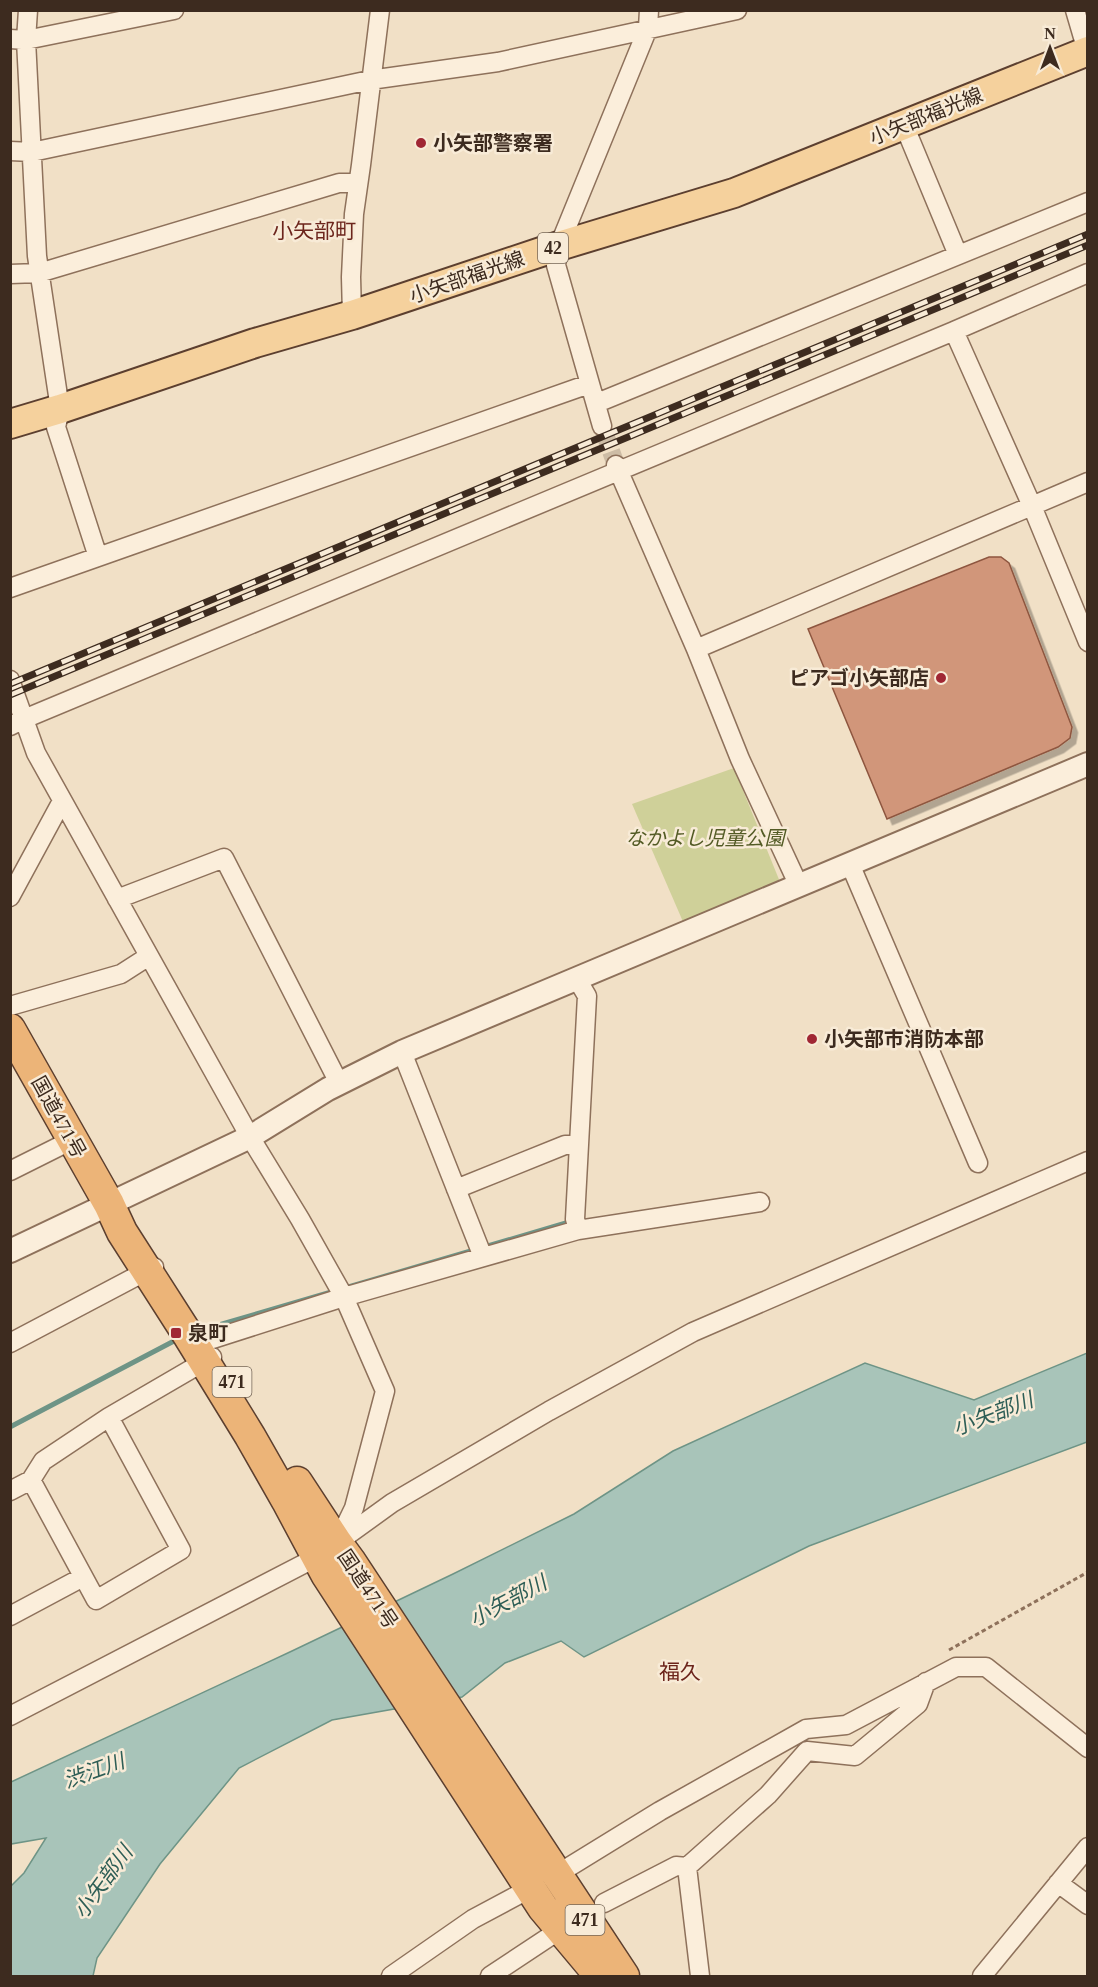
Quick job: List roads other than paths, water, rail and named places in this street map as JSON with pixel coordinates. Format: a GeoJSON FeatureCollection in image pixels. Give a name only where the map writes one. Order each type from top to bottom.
{"type":"FeatureCollection","features":[{"type":"Feature","properties":{"kind":"highway","name":"国道471号"},"geometry":{"type":"LineString","coordinates":[[10,1029],[109,1204],[132,1228],[152,1268],[333,1559],[539,1875],[624,1977]]}},
{"type":"Feature","properties":{"kind":"highway","name":"国道471号"},"geometry":{"type":"LineString","coordinates":[[539,1875],[543,1908],[600,1977]]}},
{"type":"Feature","properties":{"kind":"main road","name":"小矢部福光線"},"geometry":{"type":"LineString","coordinates":[[10,424],[559,246],[734,193],[1087,51]]}},
{"type":"Feature","properties":{"kind":"street"},"geometry":{"type":"LineString","coordinates":[[28,10],[18,40],[32,152],[37,256],[60,409],[56,427],[98,557]]}},
{"type":"Feature","properties":{"kind":"street"},"geometry":{"type":"LineString","coordinates":[[18,40],[174,10]]}},
{"type":"Feature","properties":{"kind":"street"},"geometry":{"type":"LineString","coordinates":[[352,315],[354,214],[380,10]]}},
{"type":"Feature","properties":{"kind":"street"},"geometry":{"type":"LineString","coordinates":[[10,151],[32,152],[276,102],[370,80],[498,62],[648,19],[737,10]]}},
{"type":"Feature","properties":{"kind":"street"},"geometry":{"type":"LineString","coordinates":[[1075,10],[1087,51]]}},
{"type":"Feature","properties":{"kind":"street"},"geometry":{"type":"LineString","coordinates":[[602,426],[556,266],[559,246],[648,19]]}},
{"type":"Feature","properties":{"kind":"street"},"geometry":{"type":"LineString","coordinates":[[904,125],[958,255]]}},
{"type":"Feature","properties":{"kind":"street"},"geometry":{"type":"LineString","coordinates":[[10,274],[39,273],[339,183],[358,183]]}},
{"type":"Feature","properties":{"kind":"street"},"geometry":{"type":"LineString","coordinates":[[597,403],[1088,202]]}},
{"type":"Feature","properties":{"kind":"street"},"geometry":{"type":"LineString","coordinates":[[17,722],[617,468],[954,331],[1088,273]]}},
{"type":"Feature","properties":{"kind":"street"},"geometry":{"type":"LineString","coordinates":[[954,331],[1032,506],[1088,642]]}},
{"type":"Feature","properties":{"kind":"street"},"geometry":{"type":"LineString","coordinates":[[10,588],[589,384]]}},
{"type":"Feature","properties":{"kind":"street"},"geometry":{"type":"LineString","coordinates":[[617,468],[696,649],[740,759],[799,886]]}},
{"type":"Feature","properties":{"kind":"street"},"geometry":{"type":"LineString","coordinates":[[696,649],[1088,483]]}},
{"type":"Feature","properties":{"kind":"street"},"geometry":{"type":"LineString","coordinates":[[10,680],[17,722],[250,1137],[344,1297],[385,1391],[354,1508],[333,1559]]}},
{"type":"Feature","properties":{"kind":"street"},"geometry":{"type":"LineString","coordinates":[[10,1251],[250,1137],[339,1083],[402,1052],[1088,764]]}},
{"type":"Feature","properties":{"kind":"street"},"geometry":{"type":"LineString","coordinates":[[10,897],[62,801]]}},
{"type":"Feature","properties":{"kind":"street"},"geometry":{"type":"LineString","coordinates":[[117,899],[224,858],[339,1083]]}},
{"type":"Feature","properties":{"kind":"street"},"geometry":{"type":"LineString","coordinates":[[850,864],[978,1162]]}},
{"type":"Feature","properties":{"kind":"street"},"geometry":{"type":"LineString","coordinates":[[10,1006],[121,974],[149,956]]}},
{"type":"Feature","properties":{"kind":"street"},"geometry":{"type":"LineString","coordinates":[[578,979],[587,996],[575,1219],[578,1230]]}},
{"type":"Feature","properties":{"kind":"street"},"geometry":{"type":"LineString","coordinates":[[402,1052],[483,1257]]}},
{"type":"Feature","properties":{"kind":"street"},"geometry":{"type":"LineString","coordinates":[[10,1171],[72,1140]]}},
{"type":"Feature","properties":{"kind":"street"},"geometry":{"type":"LineString","coordinates":[[456,1189],[565,1144],[578,1145]]}},
{"type":"Feature","properties":{"kind":"street"},"geometry":{"type":"LineString","coordinates":[[10,1716],[333,1559],[392,1503],[693,1332],[1088,1161]]}},
{"type":"Feature","properties":{"kind":"street"},"geometry":{"type":"LineString","coordinates":[[10,1491],[31,1479],[43,1461],[205,1350],[344,1297],[578,1230],[760,1202]]}},
{"type":"Feature","properties":{"kind":"street"},"geometry":{"type":"LineString","coordinates":[[10,1343],[152,1268]]}},
{"type":"Feature","properties":{"kind":"street"},"geometry":{"type":"LineString","coordinates":[[31,1479],[96,1600],[181,1550],[110,1417]]}},
{"type":"Feature","properties":{"kind":"street"},"geometry":{"type":"LineString","coordinates":[[10,1616],[83,1577]]}},
{"type":"Feature","properties":{"kind":"street"},"geometry":{"type":"LineString","coordinates":[[391,1977],[539,1875],[660,1811],[806,1729],[846,1725],[956,1667],[986,1667],[1088,1748]]}},
{"type":"Feature","properties":{"kind":"street"},"geometry":{"type":"LineString","coordinates":[[604,1903],[676,1866],[687,1867],[768,1795],[807,1750],[855,1756],[918,1704],[927,1683]]}},
{"type":"Feature","properties":{"kind":"street"},"geometry":{"type":"LineString","coordinates":[[982,1977],[1088,1847]]}},
{"type":"Feature","properties":{"kind":"street"},"geometry":{"type":"LineString","coordinates":[[687,1867],[700,1977]]}},
{"type":"Feature","properties":{"kind":"street"},"geometry":{"type":"LineString","coordinates":[[1058,1883],[1088,1905]]}},
{"type":"Feature","properties":{"kind":"street"},"geometry":{"type":"LineString","coordinates":[[490,1977],[552,1935]]}},
{"type":"Feature","properties":{"kind":"water"},"geometry":{"type":"Polygon","coordinates":[[[1087,1353],[1087,1442],[809,1546],[584,1657],[561,1641],[505,1663],[462,1697],[332,1720],[239,1768],[160,1864],[97,1958],[93,1976],[11,1976],[11,1886],[24,1873],[46,1838],[11,1844],[11,1782],[453,1574],[574,1514],[673,1451],[865,1363],[974,1400],[1087,1353]]]}},
{"type":"Feature","properties":{"kind":"waterway"},"geometry":{"type":"LineString","coordinates":[[212,1327],[566,1223]]}},
{"type":"Feature","properties":{"kind":"waterway"},"geometry":{"type":"LineString","coordinates":[[10,1427],[174,1341]]}},
{"type":"Feature","properties":{"kind":"tunnel"},"geometry":{"type":"LineString","coordinates":[[602,426],[616,465]]}},
{"type":"Feature","properties":{"kind":"railway"},"geometry":{"type":"LineString","coordinates":[[10,684],[1088,234]]}},
{"type":"Feature","properties":{"kind":"railway"},"geometry":{"type":"LineString","coordinates":[[10,695],[1088,245]]}},
{"type":"Feature","properties":{"kind":"place","name":"小矢部警察署"},"geometry":{"type":"Point","coordinates":[421,143]}},
{"type":"Feature","properties":{"kind":"place","name":"ピアゴ小矢部店"},"geometry":{"type":"Point","coordinates":[941,678]}},
{"type":"Feature","properties":{"kind":"place","name":"小矢部市消防本部"},"geometry":{"type":"Point","coordinates":[812,1039]}},
{"type":"Feature","properties":{"kind":"place","name":"泉町"},"geometry":{"type":"Point","coordinates":[176,1333]}},
{"type":"Feature","properties":{"kind":"district","name":"小矢部町"},"geometry":{"type":"Point","coordinates":[314,231]}},
{"type":"Feature","properties":{"kind":"district","name":"福久"},"geometry":{"type":"Point","coordinates":[680,1672]}},
{"type":"Feature","properties":{"kind":"park label","name":"なかよし児童公園"},"geometry":{"type":"Point","coordinates":[705,838]}},
{"type":"Feature","properties":{"kind":"water label","name":"小矢部川"},"geometry":{"type":"Point","coordinates":[993,1414]}},
{"type":"Feature","properties":{"kind":"water label","name":"小矢部川"},"geometry":{"type":"Point","coordinates":[508,1601]}},
{"type":"Feature","properties":{"kind":"water label","name":"渋江川"},"geometry":{"type":"Point","coordinates":[94,1771]}},
{"type":"Feature","properties":{"kind":"water label","name":"小矢部川"},"geometry":{"type":"Point","coordinates":[103,1882]}}]}
